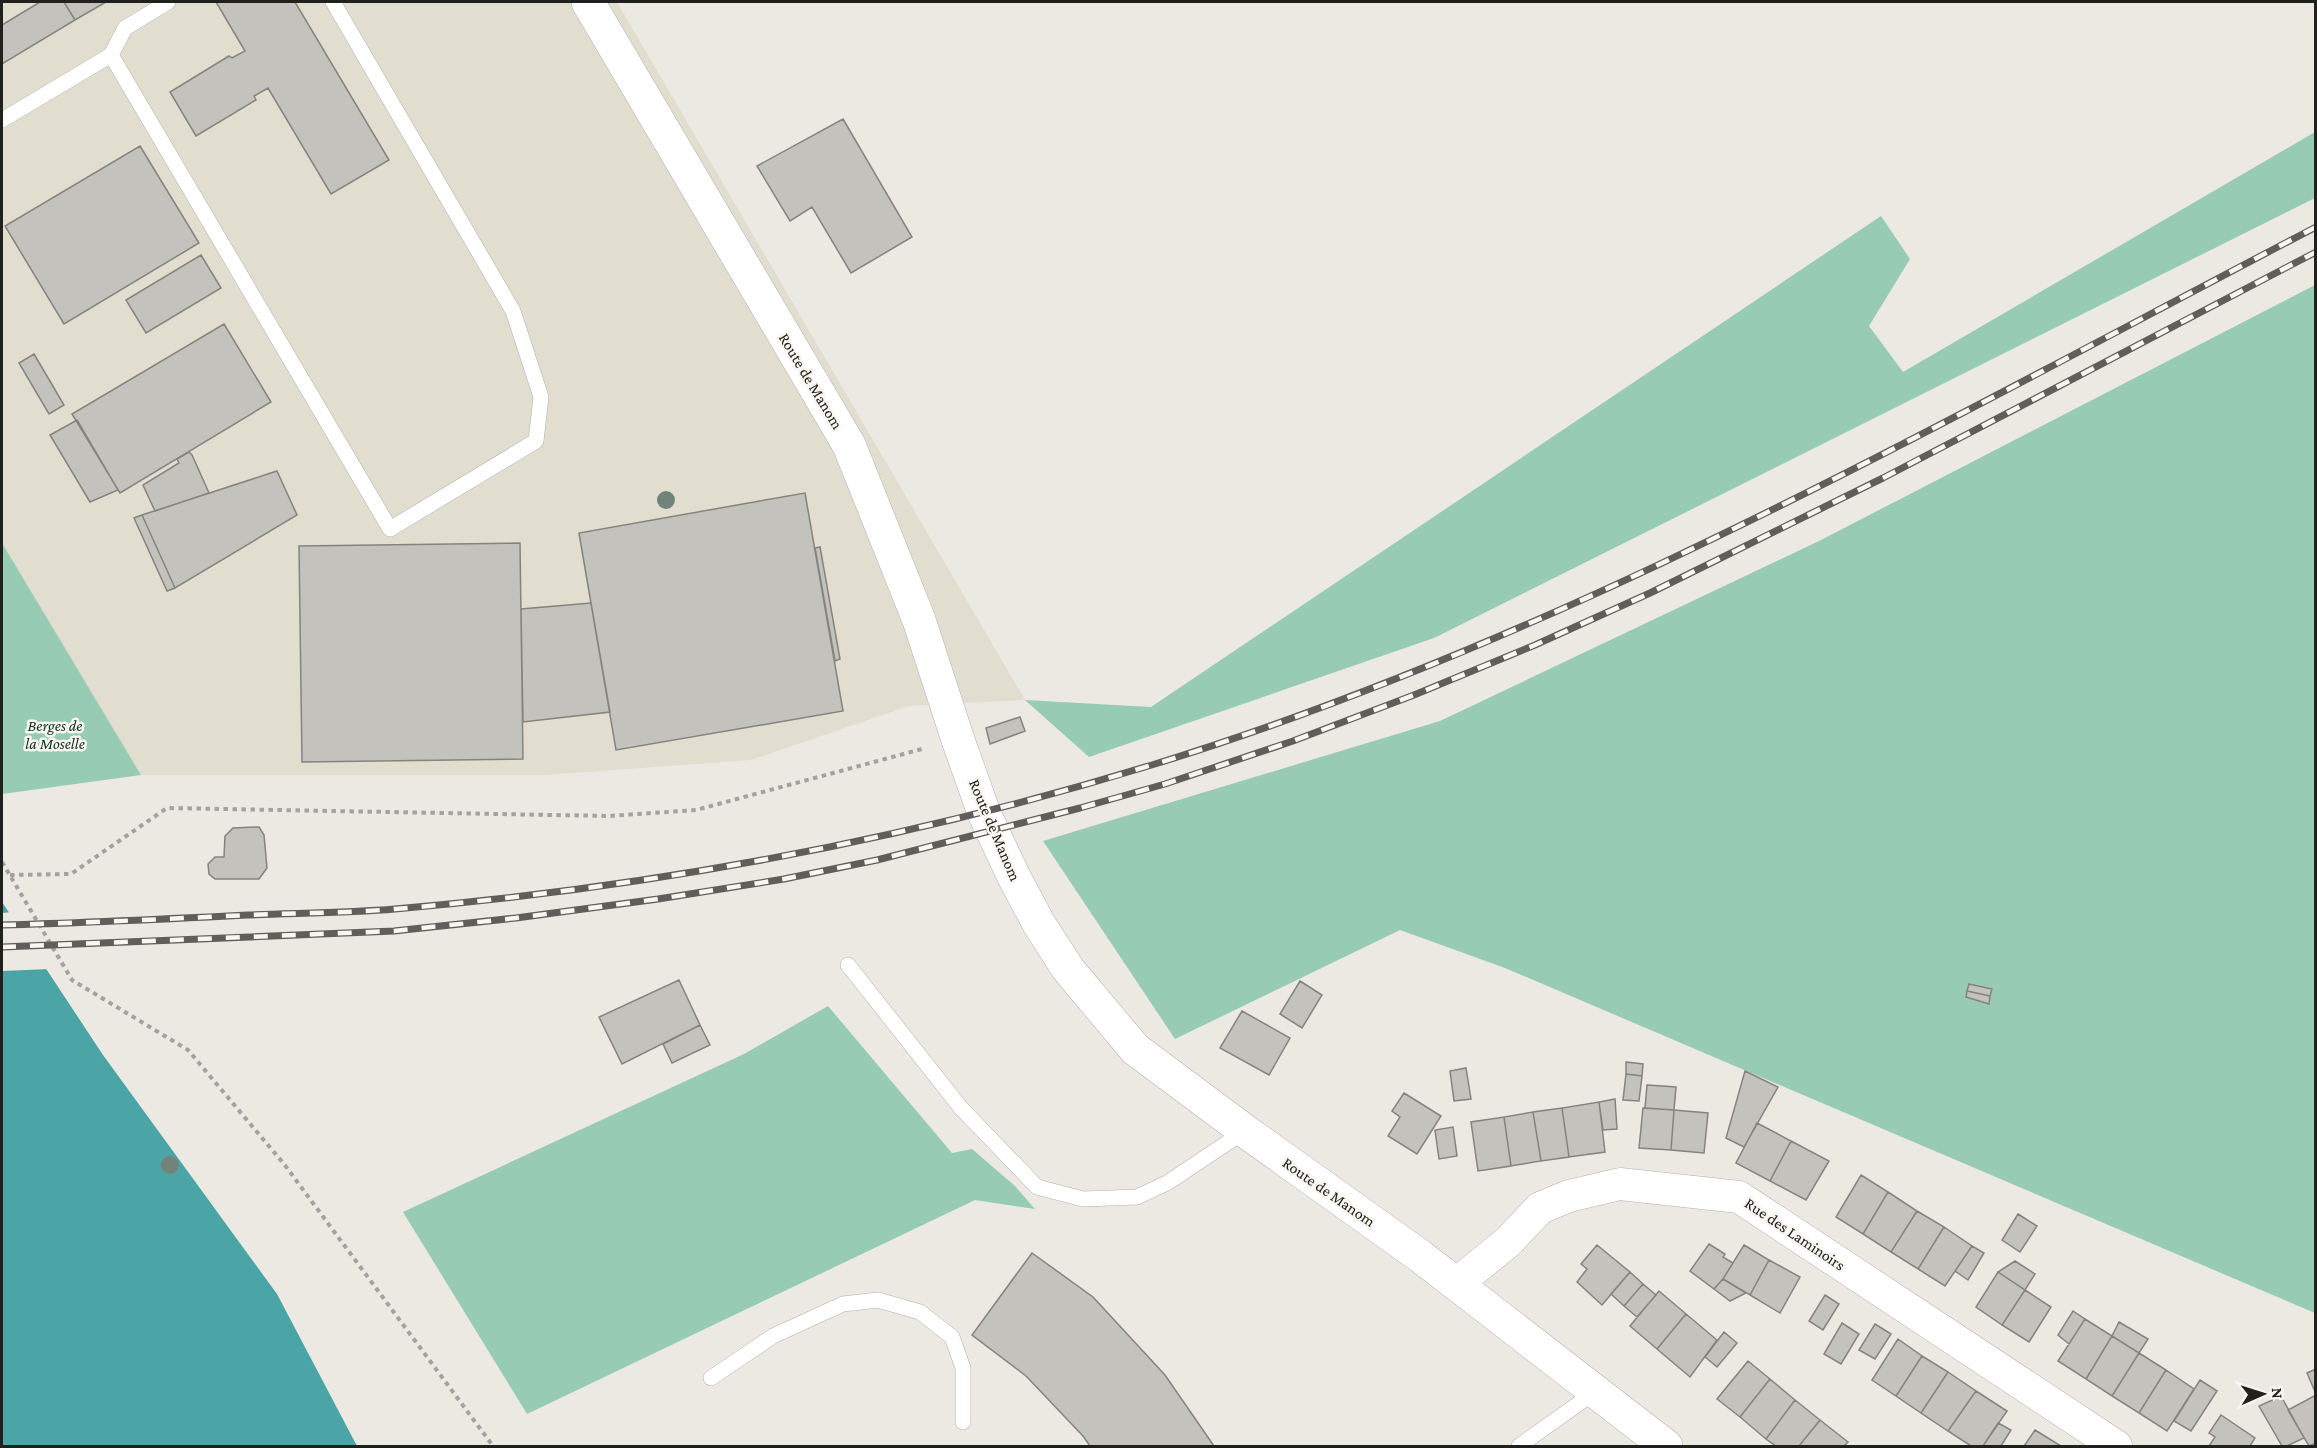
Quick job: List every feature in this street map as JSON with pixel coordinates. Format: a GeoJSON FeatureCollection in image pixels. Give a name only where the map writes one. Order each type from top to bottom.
{"type":"FeatureCollection","features":[{"type":"Feature","properties":{"kind":"street","name":"Route de Manom"},"geometry":{"type":"LineString","coordinates":[[588,2],[849,445],[920,620],[984,813],[1039,924],[1068,969],[1135,1049],[1420,1256],[1666,1446]]}},
{"type":"Feature","properties":{"kind":"street","name":"Rue des Laminoirs"},"geometry":{"type":"LineString","coordinates":[[1456,1284],[1508,1242],[1540,1209],[1569,1196],[1620,1184],[1739,1197],[2116,1446]]}},
{"type":"Feature","properties":{"kind":"lane"},"geometry":{"type":"LineString","coordinates":[[2,120],[111,55],[125,28],[168,2]]}},
{"type":"Feature","properties":{"kind":"lane"},"geometry":{"type":"LineString","coordinates":[[111,55],[390,529],[536,441],[541,397],[513,311],[333,2]]}},
{"type":"Feature","properties":{"kind":"lane"},"geometry":{"type":"LineString","coordinates":[[848,964],[961,1108],[1037,1187],[1083,1199],[1137,1197],[1167,1183],[1245,1131]]}},
{"type":"Feature","properties":{"kind":"lane"},"geometry":{"type":"LineString","coordinates":[[711,1378],[773,1336],[843,1304],[878,1300],[920,1312],[952,1337],[963,1368],[963,1422]]}},
{"type":"Feature","properties":{"kind":"lane"},"geometry":{"type":"LineString","coordinates":[[1519,1446],[1595,1392]]}},
{"type":"Feature","properties":{"kind":"path"},"geometry":{"type":"LineString","coordinates":[[10,875],[71,874],[167,808],[609,816],[696,810],[958,740]]}},
{"type":"Feature","properties":{"kind":"path"},"geometry":{"type":"LineString","coordinates":[[2,862],[72,980],[188,1050],[284,1164],[492,1446]]}},
{"type":"Feature","properties":{"kind":"shaded area"},"geometry":{"type":"Polygon","coordinates":[[[2,2],[617,2],[1025,700],[909,706],[751,760],[545,775],[141,775],[2,543],[2,2]]]}},
{"type":"Feature","properties":{"kind":"green space"},"geometry":{"type":"Polygon","coordinates":[[[2315,132],[2315,198],[1434,638],[1089,757],[1025,700],[1151,707],[1881,216],[1910,259],[1869,326],[1903,372],[2315,132]]]}},
{"type":"Feature","properties":{"kind":"green space"},"geometry":{"type":"Polygon","coordinates":[[[2315,285],[2315,1313],[1505,968],[1400,930],[1175,1039],[1043,841],[1440,721],[1819,541],[2315,285]]]}},
{"type":"Feature","properties":{"kind":"green space","name":"Berges de la Moselle"},"geometry":{"type":"Polygon","coordinates":[[[2,543],[141,775],[2,794],[2,543]]]}},
{"type":"Feature","properties":{"kind":"green space"},"geometry":{"type":"Polygon","coordinates":[[[828,1006],[952,1153],[972,1149],[1015,1186],[1035,1209],[975,1200],[527,1414],[403,1212],[744,1054],[828,1006]]]}},
{"type":"Feature","properties":{"kind":"water"},"geometry":{"type":"Polygon","coordinates":[[[2,902],[103,1055],[277,1294],[357,1446],[2,1446],[2,902]]]}},
{"type":"Feature","properties":{"kind":"pier"},"geometry":{"type":"Polygon","coordinates":[[[12,912],[50,969],[2,971],[2,913],[12,912]]]}},
{"type":"Feature","properties":{"kind":"building"},"geometry":{"type":"Polygon","coordinates":[[[40,2],[64,2],[75,20],[2,64],[2,25],[40,2]]]}},
{"type":"Feature","properties":{"kind":"building"},"geometry":{"type":"Polygon","coordinates":[[[64,2],[106,2],[75,20],[64,2]]]}},
{"type":"Feature","properties":{"kind":"building"},"geometry":{"type":"Polygon","coordinates":[[[216,2],[295,2],[389,160],[331,194],[268,88],[254,96],[256,100],[196,136],[170,92],[229,56],[232,58],[245,51],[216,2]]]}},
{"type":"Feature","properties":{"kind":"building"},"geometry":{"type":"Polygon","coordinates":[[[843,119],[912,237],[851,273],[812,207],[790,221],[757,166],[843,119]]]}},
{"type":"Feature","properties":{"kind":"building"},"geometry":{"type":"Polygon","coordinates":[[[140,146],[199,243],[64,324],[5,226],[140,146]]]}},
{"type":"Feature","properties":{"kind":"building"},"geometry":{"type":"Polygon","coordinates":[[[201,255],[221,288],[146,333],[126,300],[201,255]]]}},
{"type":"Feature","properties":{"kind":"building"},"geometry":{"type":"Polygon","coordinates":[[[224,324],[271,402],[120,493],[72,414],[224,324]]]}},
{"type":"Feature","properties":{"kind":"building"},"geometry":{"type":"Polygon","coordinates":[[[34,354],[64,405],[49,414],[19,363],[34,354]]]}},
{"type":"Feature","properties":{"kind":"building"},"geometry":{"type":"Polygon","coordinates":[[[77,420],[118,490],[90,502],[50,435],[77,420]]]}},
{"type":"Feature","properties":{"kind":"building"},"geometry":{"type":"Polygon","coordinates":[[[189,452],[209,493],[155,511],[143,485],[179,463],[177,459],[189,452]]]}},
{"type":"Feature","properties":{"kind":"building"},"geometry":{"type":"Polygon","coordinates":[[[277,471],[297,515],[175,588],[142,515],[277,471]]]}},
{"type":"Feature","properties":{"kind":"building"},"geometry":{"type":"Polygon","coordinates":[[[805,493],[843,711],[616,750],[579,533],[805,493]]]}},
{"type":"Feature","properties":{"kind":"building"},"geometry":{"type":"Polygon","coordinates":[[[142,515],[175,588],[167,591],[134,518],[142,515]]]}},
{"type":"Feature","properties":{"kind":"building"},"geometry":{"type":"Polygon","coordinates":[[[520,543],[523,759],[302,762],[299,546],[520,543]]]}},
{"type":"Feature","properties":{"kind":"building"},"geometry":{"type":"Polygon","coordinates":[[[820,547],[840,659],[835,661],[815,548],[820,547]]]}},
{"type":"Feature","properties":{"kind":"building"},"geometry":{"type":"Polygon","coordinates":[[[591,603],[610,712],[523,722],[521,609],[591,603]]]}},
{"type":"Feature","properties":{"kind":"building"},"geometry":{"type":"Polygon","coordinates":[[[1020,717],[1025,731],[990,744],[986,728],[1020,717]]]}},
{"type":"Feature","properties":{"kind":"building"},"geometry":{"type":"Polygon","coordinates":[[[259,827],[264,835],[267,868],[259,879],[215,879],[209,874],[208,864],[215,857],[224,857],[225,836],[233,828],[259,827]]]}},
{"type":"Feature","properties":{"kind":"building"},"geometry":{"type":"Polygon","coordinates":[[[679,980],[700,1025],[622,1064],[599,1017],[679,980]]]}},
{"type":"Feature","properties":{"kind":"building"},"geometry":{"type":"Polygon","coordinates":[[[1300,981],[1322,995],[1302,1028],[1280,1014],[1300,981]]]}},
{"type":"Feature","properties":{"kind":"building"},"geometry":{"type":"Polygon","coordinates":[[[1969,984],[1992,989],[1990,996],[1967,991],[1969,984]]]}},
{"type":"Feature","properties":{"kind":"building"},"geometry":{"type":"Polygon","coordinates":[[[1967,991],[1990,996],[1989,1004],[1966,997],[1967,991]]]}},
{"type":"Feature","properties":{"kind":"building"},"geometry":{"type":"Polygon","coordinates":[[[1242,1011],[1290,1038],[1269,1075],[1220,1048],[1242,1011]]]}},
{"type":"Feature","properties":{"kind":"building"},"geometry":{"type":"Polygon","coordinates":[[[700,1025],[710,1045],[672,1063],[663,1044],[700,1025]]]}},
{"type":"Feature","properties":{"kind":"building"},"geometry":{"type":"Polygon","coordinates":[[[1626,1062],[1643,1064],[1642,1076],[1626,1074],[1626,1062]]]}},
{"type":"Feature","properties":{"kind":"building"},"geometry":{"type":"Polygon","coordinates":[[[1466,1068],[1471,1099],[1454,1101],[1450,1071],[1466,1068]]]}},
{"type":"Feature","properties":{"kind":"building"},"geometry":{"type":"Polygon","coordinates":[[[1745,1071],[1778,1087],[1744,1147],[1726,1138],[1745,1071]]]}},
{"type":"Feature","properties":{"kind":"building"},"geometry":{"type":"Polygon","coordinates":[[[1626,1074],[1642,1076],[1639,1101],[1623,1100],[1626,1074]]]}},
{"type":"Feature","properties":{"kind":"building"},"geometry":{"type":"Polygon","coordinates":[[[1647,1085],[1676,1087],[1674,1110],[1645,1108],[1647,1085]]]}},
{"type":"Feature","properties":{"kind":"building"},"geometry":{"type":"Polygon","coordinates":[[[1404,1093],[1441,1116],[1417,1154],[1388,1136],[1400,1117],[1392,1111],[1404,1093]]]}},
{"type":"Feature","properties":{"kind":"building"},"geometry":{"type":"Polygon","coordinates":[[[1615,1099],[1617,1129],[1603,1130],[1599,1102],[1615,1099]]]}},
{"type":"Feature","properties":{"kind":"building"},"geometry":{"type":"Polygon","coordinates":[[[1599,1102],[1605,1152],[1569,1157],[1562,1108],[1599,1102]]]}},
{"type":"Feature","properties":{"kind":"building"},"geometry":{"type":"Polygon","coordinates":[[[1562,1108],[1569,1157],[1541,1161],[1533,1112],[1562,1108]]]}},
{"type":"Feature","properties":{"kind":"building"},"geometry":{"type":"Polygon","coordinates":[[[1643,1108],[1674,1110],[1671,1150],[1639,1148],[1643,1108]]]}},
{"type":"Feature","properties":{"kind":"building"},"geometry":{"type":"Polygon","coordinates":[[[1674,1110],[1708,1113],[1704,1153],[1671,1150],[1674,1110]]]}},
{"type":"Feature","properties":{"kind":"building"},"geometry":{"type":"Polygon","coordinates":[[[1533,1112],[1541,1161],[1511,1166],[1504,1117],[1533,1112]]]}},
{"type":"Feature","properties":{"kind":"building"},"geometry":{"type":"Polygon","coordinates":[[[1504,1117],[1511,1166],[1478,1171],[1471,1122],[1504,1117]]]}},
{"type":"Feature","properties":{"kind":"building"},"geometry":{"type":"Polygon","coordinates":[[[1757,1123],[1791,1141],[1770,1181],[1736,1163],[1757,1123]]]}},
{"type":"Feature","properties":{"kind":"building"},"geometry":{"type":"Polygon","coordinates":[[[1453,1127],[1457,1156],[1439,1159],[1435,1130],[1453,1127]]]}},
{"type":"Feature","properties":{"kind":"building"},"geometry":{"type":"Polygon","coordinates":[[[1791,1141],[1829,1161],[1806,1200],[1770,1181],[1791,1141]]]}},
{"type":"Feature","properties":{"kind":"building"},"geometry":{"type":"Polygon","coordinates":[[[1861,1175],[1888,1192],[1863,1234],[1836,1217],[1861,1175]]]}},
{"type":"Feature","properties":{"kind":"building"},"geometry":{"type":"Polygon","coordinates":[[[1888,1192],[1917,1211],[1891,1252],[1863,1234],[1888,1192]]]}},
{"type":"Feature","properties":{"kind":"building"},"geometry":{"type":"Polygon","coordinates":[[[1917,1211],[1944,1227],[1918,1269],[1891,1252],[1917,1211]]]}},
{"type":"Feature","properties":{"kind":"building"},"geometry":{"type":"Polygon","coordinates":[[[2018,1214],[2037,1226],[2020,1252],[2002,1240],[2018,1214]]]}},
{"type":"Feature","properties":{"kind":"building"},"geometry":{"type":"Polygon","coordinates":[[[1944,1227],[1972,1246],[1945,1286],[1918,1269],[1944,1227]]]}},
{"type":"Feature","properties":{"kind":"building"},"geometry":{"type":"Polygon","coordinates":[[[1709,1244],[1725,1254],[1723,1257],[1733,1263],[1714,1289],[1690,1271],[1709,1244]]]}},
{"type":"Feature","properties":{"kind":"building"},"geometry":{"type":"Polygon","coordinates":[[[1597,1245],[1630,1272],[1602,1305],[1577,1282],[1587,1269],[1581,1264],[1597,1245]]]}},
{"type":"Feature","properties":{"kind":"building"},"geometry":{"type":"Polygon","coordinates":[[[1744,1245],[1769,1260],[1750,1295],[1723,1279],[1744,1245]]]}},
{"type":"Feature","properties":{"kind":"building"},"geometry":{"type":"Polygon","coordinates":[[[1972,1246],[1984,1253],[1968,1280],[1955,1271],[1972,1246]]]}},
{"type":"Feature","properties":{"kind":"building"},"geometry":{"type":"Polygon","coordinates":[[[1032,1253],[1093,1297],[1165,1375],[1214,1446],[1090,1446],[1026,1376],[972,1335],[1032,1253]]]}},
{"type":"Feature","properties":{"kind":"building"},"geometry":{"type":"Polygon","coordinates":[[[1769,1260],[1800,1277],[1780,1313],[1750,1295],[1769,1260]]]}},
{"type":"Feature","properties":{"kind":"building"},"geometry":{"type":"Polygon","coordinates":[[[2015,1261],[2035,1274],[2025,1290],[1998,1272],[2015,1261]]]}},
{"type":"Feature","properties":{"kind":"building"},"geometry":{"type":"Polygon","coordinates":[[[1630,1272],[1643,1284],[1624,1306],[1611,1294],[1630,1272]]]}},
{"type":"Feature","properties":{"kind":"building"},"geometry":{"type":"Polygon","coordinates":[[[1998,1272],[2025,1290],[2002,1325],[1976,1307],[1998,1272]]]}},
{"type":"Feature","properties":{"kind":"building"},"geometry":{"type":"Polygon","coordinates":[[[1723,1279],[1746,1293],[1730,1301],[1714,1289],[1723,1279]]]}},
{"type":"Feature","properties":{"kind":"building"},"geometry":{"type":"Polygon","coordinates":[[[1643,1284],[1656,1295],[1637,1317],[1624,1306],[1643,1284]]]}},
{"type":"Feature","properties":{"kind":"building"},"geometry":{"type":"Polygon","coordinates":[[[2025,1290],[2051,1307],[2029,1342],[2002,1325],[2025,1290]]]}},
{"type":"Feature","properties":{"kind":"building"},"geometry":{"type":"Polygon","coordinates":[[[1659,1291],[1686,1314],[1657,1349],[1630,1326],[1659,1291]]]}},
{"type":"Feature","properties":{"kind":"building"},"geometry":{"type":"Polygon","coordinates":[[[1825,1295],[1839,1304],[1823,1330],[1809,1321],[1825,1295]]]}},
{"type":"Feature","properties":{"kind":"building"},"geometry":{"type":"Polygon","coordinates":[[[2073,1311],[2085,1319],[2069,1344],[2058,1335],[2073,1311]]]}},
{"type":"Feature","properties":{"kind":"building"},"geometry":{"type":"Polygon","coordinates":[[[1686,1314],[1717,1340],[1690,1377],[1657,1349],[1686,1314]]]}},
{"type":"Feature","properties":{"kind":"building"},"geometry":{"type":"Polygon","coordinates":[[[2085,1319],[2112,1336],[2086,1379],[2058,1361],[2085,1319]]]}},
{"type":"Feature","properties":{"kind":"building"},"geometry":{"type":"Polygon","coordinates":[[[2119,1322],[2148,1339],[2139,1353],[2112,1336],[2119,1322]]]}},
{"type":"Feature","properties":{"kind":"building"},"geometry":{"type":"Polygon","coordinates":[[[1842,1323],[1859,1334],[1841,1364],[1824,1354],[1842,1323]]]}},
{"type":"Feature","properties":{"kind":"building"},"geometry":{"type":"Polygon","coordinates":[[[1875,1324],[1891,1334],[1875,1359],[1859,1350],[1875,1324]]]}},
{"type":"Feature","properties":{"kind":"building"},"geometry":{"type":"Polygon","coordinates":[[[1724,1332],[1737,1343],[1717,1367],[1705,1357],[1724,1332]]]}},
{"type":"Feature","properties":{"kind":"building"},"geometry":{"type":"Polygon","coordinates":[[[2112,1336],[2139,1353],[2112,1396],[2086,1379],[2112,1336]]]}},
{"type":"Feature","properties":{"kind":"building"},"geometry":{"type":"Polygon","coordinates":[[[1898,1339],[1922,1356],[1896,1396],[1872,1380],[1898,1339]]]}},
{"type":"Feature","properties":{"kind":"building"},"geometry":{"type":"Polygon","coordinates":[[[2139,1353],[2166,1370],[2139,1413],[2112,1396],[2139,1353]]]}},
{"type":"Feature","properties":{"kind":"building"},"geometry":{"type":"Polygon","coordinates":[[[1922,1356],[1948,1372],[1921,1413],[1896,1396],[1922,1356]]]}},
{"type":"Feature","properties":{"kind":"building"},"geometry":{"type":"Polygon","coordinates":[[[1748,1361],[1770,1379],[1740,1417],[1717,1399],[1748,1361]]]}},
{"type":"Feature","properties":{"kind":"building"},"geometry":{"type":"Polygon","coordinates":[[[2316,1369],[2316,1394],[2307,1373],[2316,1369]]]}},
{"type":"Feature","properties":{"kind":"building"},"geometry":{"type":"Polygon","coordinates":[[[2166,1370],[2194,1389],[2167,1431],[2139,1413],[2166,1370]]]}},
{"type":"Feature","properties":{"kind":"building"},"geometry":{"type":"Polygon","coordinates":[[[1948,1372],[1976,1391],[1948,1431],[1921,1413],[1948,1372]]]}},
{"type":"Feature","properties":{"kind":"building"},"geometry":{"type":"Polygon","coordinates":[[[1770,1379],[1795,1400],[1766,1439],[1740,1417],[1770,1379]]]}},
{"type":"Feature","properties":{"kind":"building"},"geometry":{"type":"Polygon","coordinates":[[[2200,1380],[2217,1391],[2191,1431],[2174,1421],[2200,1380]]]}},
{"type":"Feature","properties":{"kind":"building"},"geometry":{"type":"Polygon","coordinates":[[[1976,1391],[2007,1411],[1983,1446],[1971,1446],[1948,1431],[1976,1391]]]}},
{"type":"Feature","properties":{"kind":"building"},"geometry":{"type":"Polygon","coordinates":[[[2316,1395],[2316,1443],[2309,1446],[2288,1410],[2316,1395]]]}},
{"type":"Feature","properties":{"kind":"building"},"geometry":{"type":"Polygon","coordinates":[[[2281,1396],[2304,1438],[2287,1446],[2282,1446],[2259,1406],[2281,1396]]]}},
{"type":"Feature","properties":{"kind":"building"},"geometry":{"type":"Polygon","coordinates":[[[1795,1400],[1820,1420],[1799,1446],[1776,1446],[1766,1439],[1795,1400]]]}},
{"type":"Feature","properties":{"kind":"building"},"geometry":{"type":"Polygon","coordinates":[[[2221,1415],[2255,1438],[2250,1446],[2209,1446],[2215,1437],[2209,1433],[2221,1415]]]}},
{"type":"Feature","properties":{"kind":"building"},"geometry":{"type":"Polygon","coordinates":[[[1820,1420],[1848,1442],[1844,1446],[1799,1446],[1820,1420]]]}},
{"type":"Feature","properties":{"kind":"building"},"geometry":{"type":"Polygon","coordinates":[[[1998,1423],[2011,1430],[2001,1446],[1983,1446],[1998,1423]]]}},
{"type":"Feature","properties":{"kind":"building"},"geometry":{"type":"Polygon","coordinates":[[[2035,1430],[2061,1446],[2024,1446],[2035,1430]]]}},
{"type":"Feature","properties":{"kind":"railway"},"geometry":{"type":"LineString","coordinates":[[2,925],[377,910],[492,900],[588,888],[779,857],[874,837],[968,816],[1155,764],[1307,713],[1456,655],[1602,591],[1890,450],[2316,227]]}},
{"type":"Feature","properties":{"kind":"railway"},"geometry":{"type":"LineString","coordinates":[[2,947],[394,931],[658,899],[784,879],[877,860],[1165,784],[1293,741],[1414,695],[1535,645],[1650,593],[1883,478],[2316,252]]}}]}
